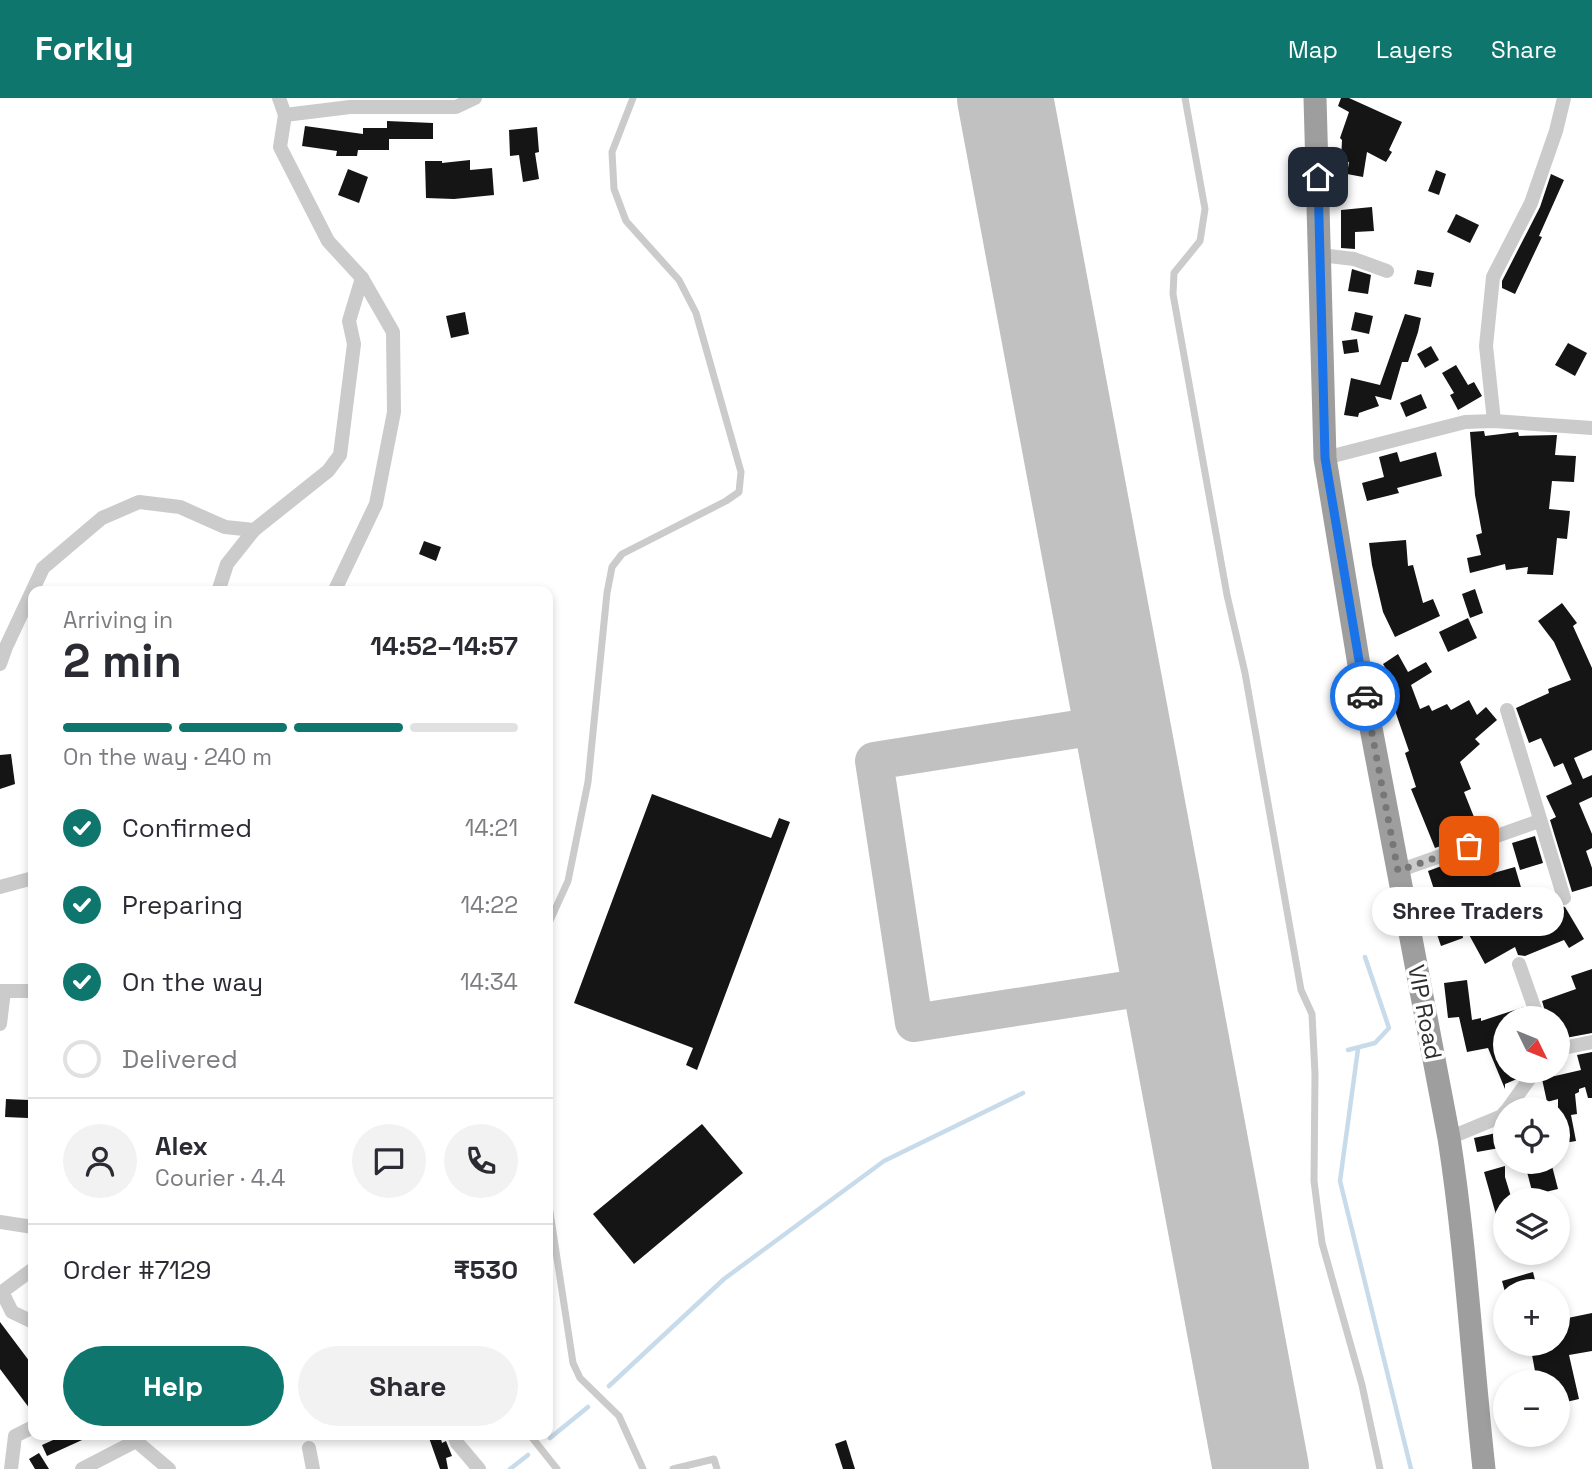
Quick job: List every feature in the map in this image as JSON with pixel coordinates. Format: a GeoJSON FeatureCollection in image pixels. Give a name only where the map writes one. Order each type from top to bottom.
{"type":"FeatureCollection","features":[{"type":"Feature","properties":{"kind":"highway","name":"VIP Road"},"geometry":{"type":"LineString","coordinates":[[1315,98],[1325,458],[1359,665],[1449,1138],[1460,1209],[1473,1373],[1484,1469]]}},
{"type":"Feature","properties":{"kind":"street"},"geometry":{"type":"LineString","coordinates":[[279,98],[285,115],[280,147],[328,241],[362,278],[393,332],[394,412],[376,504],[337,586]]}},
{"type":"Feature","properties":{"kind":"street"},"geometry":{"type":"LineString","coordinates":[[285,115],[349,107],[456,107],[475,98]]}},
{"type":"Feature","properties":{"kind":"street"},"geometry":{"type":"LineString","coordinates":[[1494,421],[1486,346],[1493,277],[1531,203],[1556,131],[1564,98]]}},
{"type":"Feature","properties":{"kind":"street"},"geometry":{"type":"LineString","coordinates":[[1320,255],[1354,259],[1387,271]]}},
{"type":"Feature","properties":{"kind":"street"},"geometry":{"type":"LineString","coordinates":[[220,586],[228,564],[254,530],[328,471],[340,454],[354,344],[349,321],[362,278]]}},
{"type":"Feature","properties":{"kind":"street"},"geometry":{"type":"LineString","coordinates":[[1325,458],[1465,422],[1494,421],[1592,428]]}},
{"type":"Feature","properties":{"kind":"street"},"geometry":{"type":"LineString","coordinates":[[34,586],[43,568],[102,518],[139,502],[180,507],[225,527],[254,530]]}},
{"type":"Feature","properties":{"kind":"street"},"geometry":{"type":"LineString","coordinates":[[0,664],[28,600]]}},
{"type":"Feature","properties":{"kind":"street"},"geometry":{"type":"LineString","coordinates":[[1507,710],[1564,898]]}},
{"type":"Feature","properties":{"kind":"street"},"geometry":{"type":"LineString","coordinates":[[1398,871],[1539,821]]}},
{"type":"Feature","properties":{"kind":"street"},"geometry":{"type":"LineString","coordinates":[[0,887],[28,879]]}},
{"type":"Feature","properties":{"kind":"street"},"geometry":{"type":"LineString","coordinates":[[1519,964],[1534,1006]]}},
{"type":"Feature","properties":{"kind":"street"},"geometry":{"type":"LineString","coordinates":[[0,1024],[2,991],[28,991]]}},
{"type":"Feature","properties":{"kind":"street"},"geometry":{"type":"LineString","coordinates":[[1570,1047],[1592,1042]]}},
{"type":"Feature","properties":{"kind":"street"},"geometry":{"type":"LineString","coordinates":[[1449,1138],[1493,1120]]}},
{"type":"Feature","properties":{"kind":"street"},"geometry":{"type":"LineString","coordinates":[[0,1222],[28,1226]]}},
{"type":"Feature","properties":{"kind":"street"},"geometry":{"type":"LineString","coordinates":[[28,1273],[2,1292],[12,1311],[28,1319]]}},
{"type":"Feature","properties":{"kind":"street"},"geometry":{"type":"LineString","coordinates":[[10,1469],[15,1436],[28,1430]]}},
{"type":"Feature","properties":{"kind":"street"},"geometry":{"type":"LineString","coordinates":[[456,1440],[479,1469]]}},
{"type":"Feature","properties":{"kind":"street"},"geometry":{"type":"LineString","coordinates":[[82,1469],[136,1441],[169,1469]]}},
{"type":"Feature","properties":{"kind":"street"},"geometry":{"type":"LineString","coordinates":[[309,1448],[313,1469]]}},
{"type":"Feature","properties":{"kind":"lane"},"geometry":{"type":"LineString","coordinates":[[553,914],[568,881],[588,782],[612,567],[622,554],[739,492],[741,472],[696,313],[679,279],[626,221],[614,189],[612,152],[633,98]]}},
{"type":"Feature","properties":{"kind":"lane"},"geometry":{"type":"LineString","coordinates":[[1185,98],[1205,209],[1200,241],[1174,273],[1173,294],[1227,595],[1245,673],[1301,990],[1312,1014],[1315,1074],[1314,1181],[1322,1243],[1362,1385],[1380,1469]]}},
{"type":"Feature","properties":{"kind":"lane"},"geometry":{"type":"LineString","coordinates":[[553,1232],[573,1363],[580,1378],[619,1416],[643,1469]]}},
{"type":"Feature","properties":{"kind":"lane"},"geometry":{"type":"LineString","coordinates":[[534,1440],[557,1469]]}},
{"type":"Feature","properties":{"kind":"lane"},"geometry":{"type":"LineString","coordinates":[[673,1469],[713,1459],[717,1469]]}},
{"type":"Feature","properties":{"kind":"building"},"geometry":{"type":"Polygon","coordinates":[[[1341,98],[1349,98],[1402,122],[1386,162],[1367,152],[1363,177],[1347,174],[1349,162],[1341,161],[1340,138],[1349,112],[1338,106],[1341,98]]]}},
{"type":"Feature","properties":{"kind":"building"},"geometry":{"type":"Polygon","coordinates":[[[387,121],[433,123],[433,139],[389,139],[389,150],[358,150],[357,156],[336,156],[337,151],[302,146],[305,126],[363,134],[363,128],[387,128],[387,121]]]}},
{"type":"Feature","properties":{"kind":"building"},"geometry":{"type":"Polygon","coordinates":[[[537,127],[539,152],[535,153],[539,179],[523,182],[519,155],[510,156],[509,130],[537,127]]]}},
{"type":"Feature","properties":{"kind":"building"},"geometry":{"type":"Polygon","coordinates":[[[470,160],[470,170],[492,168],[494,195],[454,199],[426,198],[425,161],[442,163],[470,160]]]}},
{"type":"Feature","properties":{"kind":"building"},"geometry":{"type":"Polygon","coordinates":[[[348,169],[368,177],[359,203],[338,195],[348,169]]]}},
{"type":"Feature","properties":{"kind":"building"},"geometry":{"type":"Polygon","coordinates":[[[1436,170],[1446,174],[1439,195],[1428,191],[1436,170]]]}},
{"type":"Feature","properties":{"kind":"building"},"geometry":{"type":"Polygon","coordinates":[[[1551,174],[1564,180],[1539,236],[1542,237],[1515,294],[1502,288],[1502,281],[1540,207],[1551,174]]]}},
{"type":"Feature","properties":{"kind":"building"},"geometry":{"type":"Polygon","coordinates":[[[1372,207],[1374,231],[1355,232],[1355,249],[1341,248],[1341,210],[1372,207]]]}},
{"type":"Feature","properties":{"kind":"building"},"geometry":{"type":"Polygon","coordinates":[[[1456,214],[1479,225],[1470,243],[1447,232],[1456,214]]]}},
{"type":"Feature","properties":{"kind":"building"},"geometry":{"type":"Polygon","coordinates":[[[1352,269],[1371,275],[1368,294],[1348,291],[1352,269]]]}},
{"type":"Feature","properties":{"kind":"building"},"geometry":{"type":"Polygon","coordinates":[[[1417,270],[1434,273],[1431,287],[1414,284],[1417,270]]]}},
{"type":"Feature","properties":{"kind":"building"},"geometry":{"type":"Polygon","coordinates":[[[465,312],[469,334],[451,338],[446,316],[465,312]]]}},
{"type":"Feature","properties":{"kind":"building"},"geometry":{"type":"Polygon","coordinates":[[[1355,312],[1373,316],[1369,334],[1351,330],[1355,312]]]}},
{"type":"Feature","properties":{"kind":"building"},"geometry":{"type":"Polygon","coordinates":[[[1405,314],[1421,318],[1408,362],[1402,362],[1391,400],[1375,396],[1379,406],[1359,413],[1358,417],[1344,415],[1351,378],[1380,385],[1405,314]]]}},
{"type":"Feature","properties":{"kind":"building"},"geometry":{"type":"Polygon","coordinates":[[[1357,339],[1359,352],[1344,354],[1342,341],[1357,339]]]}},
{"type":"Feature","properties":{"kind":"building"},"geometry":{"type":"Polygon","coordinates":[[[1568,343],[1587,353],[1575,376],[1555,365],[1568,343]]]}},
{"type":"Feature","properties":{"kind":"building"},"geometry":{"type":"Polygon","coordinates":[[[1431,346],[1439,360],[1425,368],[1417,354],[1431,346]]]}},
{"type":"Feature","properties":{"kind":"building"},"geometry":{"type":"Polygon","coordinates":[[[1456,365],[1468,385],[1474,382],[1482,396],[1458,410],[1450,395],[1454,393],[1442,373],[1456,365]]]}},
{"type":"Feature","properties":{"kind":"building"},"geometry":{"type":"Polygon","coordinates":[[[1421,394],[1427,408],[1406,417],[1400,403],[1421,394]]]}},
{"type":"Feature","properties":{"kind":"building"},"geometry":{"type":"Polygon","coordinates":[[[1484,431],[1485,436],[1518,432],[1519,436],[1557,435],[1555,455],[1576,456],[1574,482],[1552,481],[1549,509],[1570,511],[1567,539],[1557,538],[1553,575],[1527,574],[1528,567],[1506,570],[1505,564],[1470,573],[1467,558],[1481,555],[1476,535],[1482,533],[1475,495],[1470,432],[1484,431]]]}},
{"type":"Feature","properties":{"kind":"building"},"geometry":{"type":"Polygon","coordinates":[[[1397,452],[1400,462],[1436,452],[1442,476],[1397,488],[1399,493],[1367,501],[1362,483],[1384,477],[1379,457],[1397,452]]]}},
{"type":"Feature","properties":{"kind":"building"},"geometry":{"type":"Polygon","coordinates":[[[1406,540],[1408,566],[1413,565],[1423,603],[1433,599],[1440,616],[1395,637],[1383,612],[1369,543],[1406,540]]]}},
{"type":"Feature","properties":{"kind":"building"},"geometry":{"type":"Polygon","coordinates":[[[424,541],[441,547],[436,561],[419,554],[424,541]]]}},
{"type":"Feature","properties":{"kind":"building"},"geometry":{"type":"Polygon","coordinates":[[[1475,589],[1483,613],[1470,618],[1462,594],[1475,589]]]}},
{"type":"Feature","properties":{"kind":"building"},"geometry":{"type":"Polygon","coordinates":[[[1562,603],[1577,623],[1573,626],[1592,668],[1592,750],[1574,758],[1583,779],[1592,775],[1592,797],[1579,803],[1592,834],[1592,848],[1586,851],[1592,868],[1592,886],[1572,892],[1550,820],[1556,817],[1546,796],[1572,784],[1563,763],[1554,767],[1541,738],[1529,743],[1516,708],[1549,693],[1548,689],[1571,680],[1554,642],[1538,621],[1562,603]]]}},
{"type":"Feature","properties":{"kind":"building"},"geometry":{"type":"Polygon","coordinates":[[[1468,618],[1477,638],[1448,652],[1439,632],[1468,618]]]}},
{"type":"Feature","properties":{"kind":"building"},"geometry":{"type":"Polygon","coordinates":[[[1398,654],[1408,672],[1426,662],[1432,672],[1411,685],[1420,709],[1429,705],[1432,711],[1447,704],[1451,710],[1469,700],[1477,715],[1486,707],[1497,720],[1475,739],[1480,744],[1460,762],[1471,789],[1464,792],[1480,832],[1435,848],[1411,789],[1416,787],[1405,753],[1409,751],[1392,702],[1397,700],[1389,683],[1393,681],[1383,664],[1398,654]]]}},
{"type":"Feature","properties":{"kind":"building"},"geometry":{"type":"Polygon","coordinates":[[[11,754],[15,784],[0,789],[0,755],[11,754]]]}},
{"type":"Feature","properties":{"kind":"building"},"geometry":{"type":"Polygon","coordinates":[[[652,794],[771,838],[779,818],[790,822],[697,1070],[686,1065],[693,1048],[574,1003],[652,794]]]}},
{"type":"Feature","properties":{"kind":"building"},"geometry":{"type":"Polygon","coordinates":[[[1535,836],[1543,863],[1520,870],[1512,843],[1535,836]]]}},
{"type":"Feature","properties":{"kind":"building"},"geometry":{"type":"Polygon","coordinates":[[[1483,851],[1490,874],[1515,867],[1531,921],[1557,905],[1565,907],[1584,939],[1569,948],[1564,940],[1525,956],[1518,955],[1515,947],[1485,964],[1461,920],[1463,938],[1441,946],[1430,914],[1441,911],[1428,871],[1483,851]]]}},
{"type":"Feature","properties":{"kind":"building"},"geometry":{"type":"Polygon","coordinates":[[[1592,969],[1592,1033],[1570,1037],[1570,1006],[1543,1006],[1542,1001],[1576,989],[1571,976],[1592,969]]]}},
{"type":"Feature","properties":{"kind":"building"},"geometry":{"type":"Polygon","coordinates":[[[1467,980],[1472,1020],[1481,1018],[1481,1021],[1493,1017],[1493,1060],[1488,1048],[1467,1052],[1459,1017],[1448,1018],[1444,983],[1467,980]]]}},
{"type":"Feature","properties":{"kind":"building"},"geometry":{"type":"Polygon","coordinates":[[[1592,1052],[1592,1098],[1588,1098],[1585,1087],[1575,1094],[1577,1114],[1571,1115],[1576,1141],[1570,1142],[1570,1097],[1546,1097],[1543,1083],[1570,1083],[1570,1073],[1581,1070],[1577,1055],[1592,1052]]]}},
{"type":"Feature","properties":{"kind":"building"},"geometry":{"type":"Polygon","coordinates":[[[6,1099],[28,1100],[28,1118],[5,1117],[6,1099]]]}},
{"type":"Feature","properties":{"kind":"building"},"geometry":{"type":"Polygon","coordinates":[[[702,1124],[743,1173],[634,1264],[593,1214],[702,1124]]]}},
{"type":"Feature","properties":{"kind":"building"},"geometry":{"type":"Polygon","coordinates":[[[1493,1134],[1493,1149],[1477,1152],[1474,1138],[1493,1134]]]}},
{"type":"Feature","properties":{"kind":"building"},"geometry":{"type":"Polygon","coordinates":[[[1493,1169],[1493,1174],[1505,1174],[1508,1188],[1493,1188],[1493,1204],[1484,1172],[1493,1169]]]}},
{"type":"Feature","properties":{"kind":"building"},"geometry":{"type":"Polygon","coordinates":[[[1528,1174],[1554,1174],[1558,1188],[1531,1188],[1528,1174]]]}},
{"type":"Feature","properties":{"kind":"building"},"geometry":{"type":"Polygon","coordinates":[[[1533,1272],[1535,1279],[1509,1279],[1533,1272]]]}},
{"type":"Feature","properties":{"kind":"building"},"geometry":{"type":"Polygon","coordinates":[[[1592,1313],[1592,1351],[1570,1355],[1570,1318],[1592,1313]]]}},
{"type":"Feature","properties":{"kind":"building"},"geometry":{"type":"Polygon","coordinates":[[[0,1322],[28,1359],[28,1406],[0,1369],[0,1322]]]}},
{"type":"Feature","properties":{"kind":"building"},"geometry":{"type":"Polygon","coordinates":[[[1532,1356],[1569,1356],[1579,1399],[1570,1401],[1570,1370],[1535,1370],[1532,1356]]]}},
{"type":"Feature","properties":{"kind":"building"},"geometry":{"type":"Polygon","coordinates":[[[53,1440],[82,1440],[47,1456],[42,1445],[53,1440]]]}},
{"type":"Feature","properties":{"kind":"building"},"geometry":{"type":"Polygon","coordinates":[[[430,1440],[441,1440],[442,1443],[446,1441],[452,1456],[446,1458],[448,1469],[440,1469],[430,1440]]]}},
{"type":"Feature","properties":{"kind":"building"},"geometry":{"type":"Polygon","coordinates":[[[846,1440],[855,1469],[843,1469],[835,1444],[846,1440]]]}},
{"type":"Feature","properties":{"kind":"building"},"geometry":{"type":"Polygon","coordinates":[[[39,1453],[49,1469],[35,1469],[29,1459],[39,1453]]]}},
{"type":"Feature","properties":{"kind":"waterway"},"geometry":{"type":"LineString","coordinates":[[1348,1050],[1375,1043],[1389,1028],[1365,957]]}},
{"type":"Feature","properties":{"kind":"waterway"},"geometry":{"type":"LineString","coordinates":[[1358,1049],[1340,1181],[1411,1469]]}},
{"type":"Feature","properties":{"kind":"waterway"},"geometry":{"type":"LineString","coordinates":[[609,1386],[724,1279],[884,1161],[1023,1093]]}},
{"type":"Feature","properties":{"kind":"waterway"},"geometry":{"type":"LineString","coordinates":[[553,1436],[588,1407]]}},
{"type":"Feature","properties":{"kind":"waterway"},"geometry":{"type":"LineString","coordinates":[[510,1469],[528,1455]]}},
{"type":"Feature","properties":{"kind":"taxiway"},"geometry":{"type":"LineString","coordinates":[[1122,722],[874,761],[914,1023],[1171,983]]}},
{"type":"Feature","properties":{"kind":"runway"},"geometry":{"type":"LineString","coordinates":[[1005,98],[1261,1469]]}},
{"type":"Feature","properties":{"kind":"way so far"},"geometry":{"type":"LineString","coordinates":[[1365,696],[1398,871],[1469,846]]}},
{"type":"Feature","properties":{"kind":"place","name":"Shree Traders"},"geometry":{"type":"Point","coordinates":[1469,846]}},
{"type":"Feature","properties":{"kind":"route"},"geometry":{"type":"LineString","coordinates":[[1318,177],[1325,458],[1365,696]]}}]}
